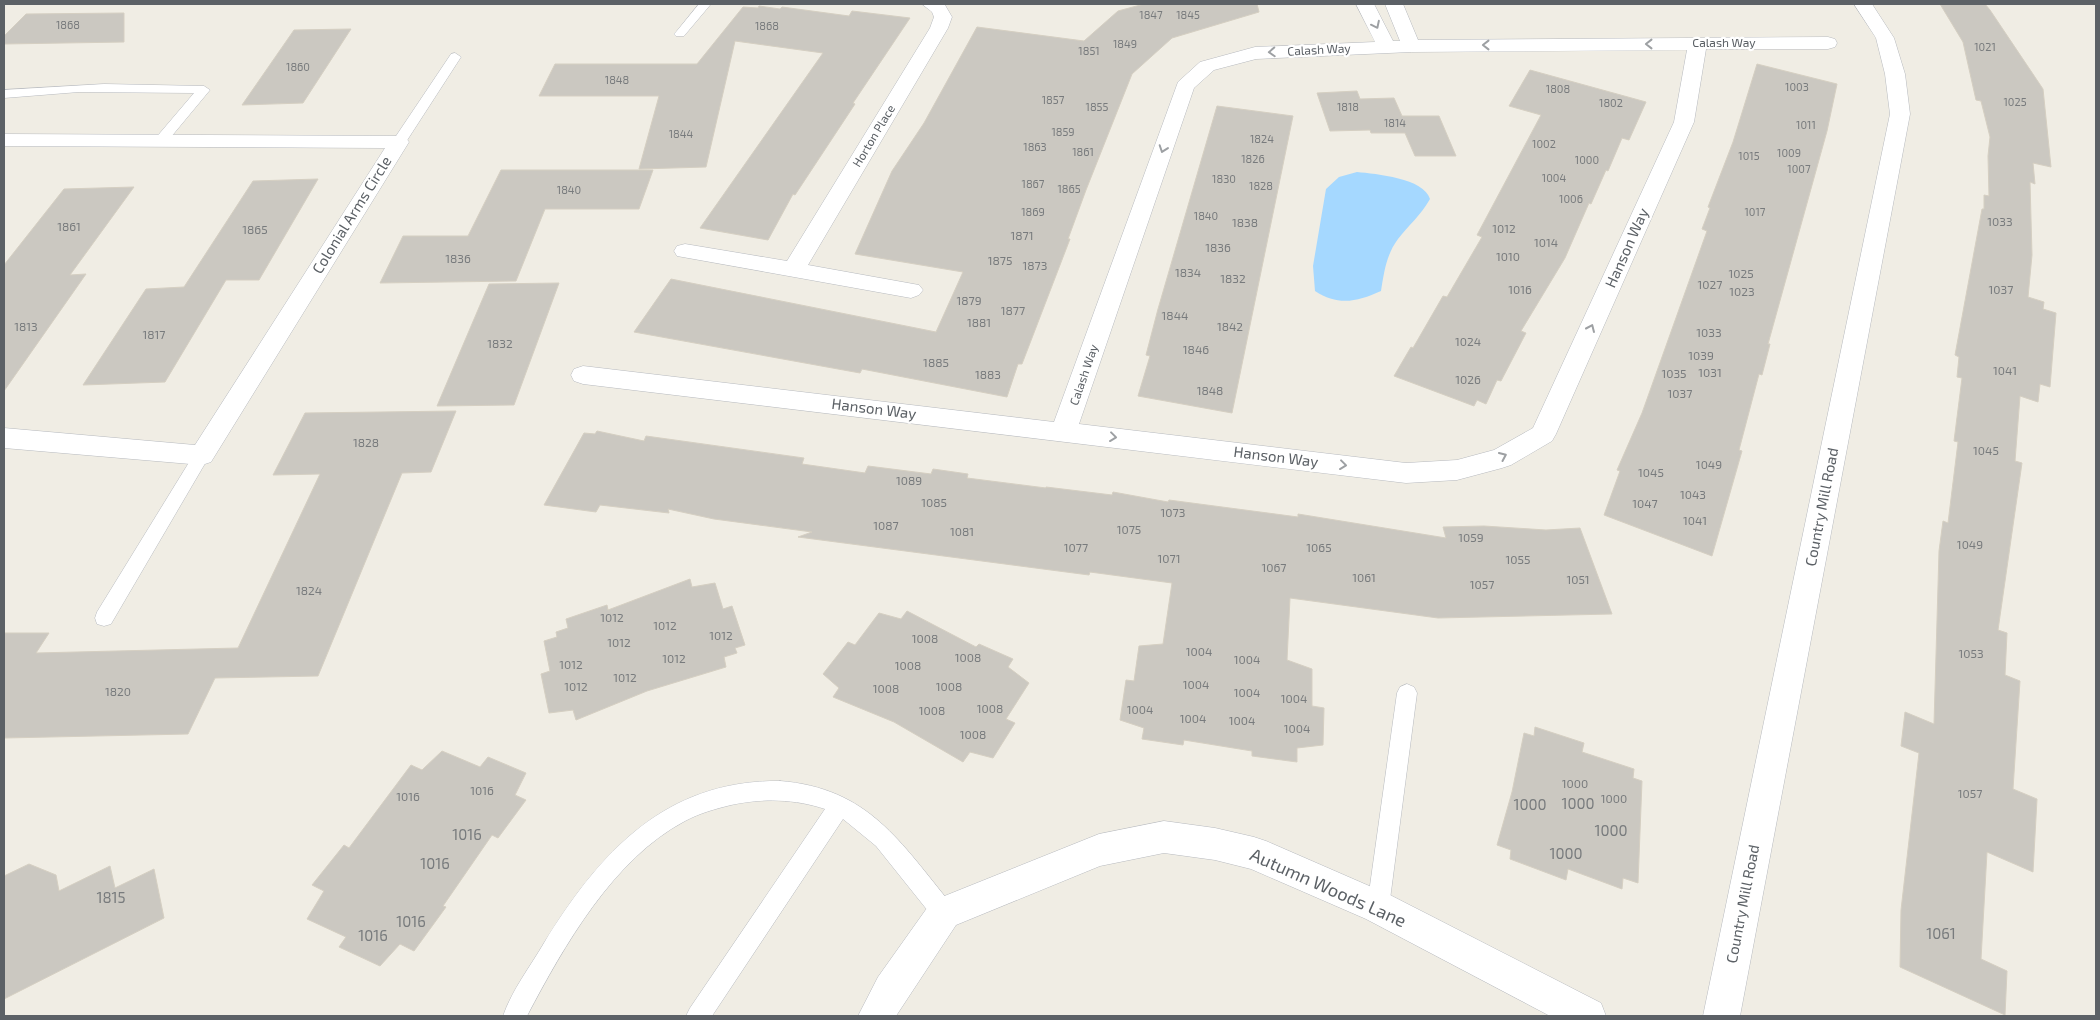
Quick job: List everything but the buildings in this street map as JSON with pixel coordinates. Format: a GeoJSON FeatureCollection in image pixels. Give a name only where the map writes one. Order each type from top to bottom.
{"type":"FeatureCollection","features":[{"type":"Feature","properties":{"kind":"street","name":"Horton Place"},"geometry":{"type":"LineString","coordinates":[[793,270],[939,28],[943,16],[939,9],[931,4]]}},
{"type":"Feature","properties":{"kind":"street"},"geometry":{"type":"LineString","coordinates":[[1365,4],[1387,47]]}},
{"type":"Feature","properties":{"kind":"street"},"geometry":{"type":"LineString","coordinates":[[1394,4],[1411,46]]}},
{"type":"Feature","properties":{"kind":"street","name":"Country Mill Road"},"geometry":{"type":"LineString","coordinates":[[1721,1016],[1900,114],[1895,74],[1885,38],[1863,4]]}},
{"type":"Feature","properties":{"kind":"street","name":"Calash Way"},"geometry":{"type":"LineString","coordinates":[[1064,431],[1185,86],[1207,66],[1255,53],[1411,46],[1828,43]]}},
{"type":"Feature","properties":{"kind":"street","name":"Hanson Way"},"geometry":{"type":"LineString","coordinates":[[582,375],[1406,473],[1457,470],[1502,458],[1543,434],[1684,122],[1698,44]]}},
{"type":"Feature","properties":{"kind":"street","name":"Colonial Arms Circle"},"geometry":{"type":"LineString","coordinates":[[4,140],[399,142]]}},
{"type":"Feature","properties":{"kind":"street","name":"Colonial Arms Circle"},"geometry":{"type":"LineString","coordinates":[[202,455],[399,142]]}},
{"type":"Feature","properties":{"kind":"street"},"geometry":{"type":"LineString","coordinates":[[685,251],[911,290]]}},
{"type":"Feature","properties":{"kind":"street"},"geometry":{"type":"LineString","coordinates":[[4,438],[202,455]]}},
{"type":"Feature","properties":{"kind":"street","name":"Autumn Woods Lane"},"geometry":{"type":"LineString","coordinates":[[944,913],[1099,850],[1164,837],[1215,844],[1254,853],[1378,907],[1588,1016]]}},
{"type":"Feature","properties":{"kind":"street"},"geometry":{"type":"LineString","coordinates":[[876,1016],[891,990],[944,913]]}},
{"type":"Feature","properties":{"kind":"lane"},"geometry":{"type":"LineString","coordinates":[[680,34],[705,4]]}},
{"type":"Feature","properties":{"kind":"lane"},"geometry":{"type":"LineString","coordinates":[[399,142],[455,57]]}},
{"type":"Feature","properties":{"kind":"lane"},"geometry":{"type":"LineString","coordinates":[[4,94],[41,89],[139,87],[204,90],[161,140]]}},
{"type":"Feature","properties":{"kind":"lane"},"geometry":{"type":"LineString","coordinates":[[104,618],[202,455]]}},
{"type":"Feature","properties":{"kind":"lane"},"geometry":{"type":"LineString","coordinates":[[1378,907],[1407,693]]}},
{"type":"Feature","properties":{"kind":"lane"},"geometry":{"type":"LineString","coordinates":[[515,1016],[562,933],[610,866],[646,832],[686,808],[720,796],[764,790],[814,795],[840,806],[870,824],[944,913]]}},
{"type":"Feature","properties":{"kind":"lane"},"geometry":{"type":"LineString","coordinates":[[698,1016],[840,806]]}},
{"type":"Feature","properties":{"kind":"water"},"geometry":{"type":"Polygon","coordinates":[[[1357,172],[1398,178],[1409,182],[1419,186],[1430,199],[1394,245],[1386,264],[1381,291],[1356,300],[1332,299],[1315,291],[1313,266],[1326,189],[1339,177],[1357,172]]]}}]}
